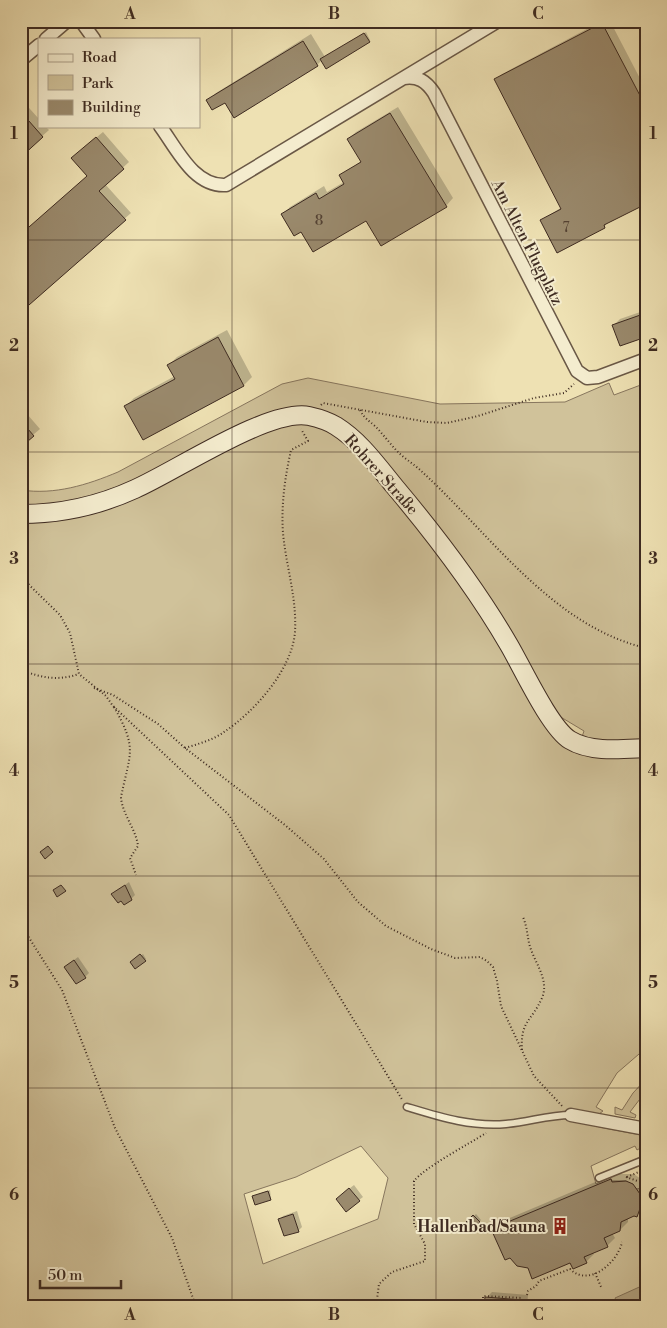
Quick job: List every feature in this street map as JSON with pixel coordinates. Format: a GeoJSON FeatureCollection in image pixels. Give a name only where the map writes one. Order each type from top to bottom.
{"type":"FeatureCollection","features":[{"type":"Feature","properties":{"kind":"main road","name":"Rohrer Straße"},"geometry":{"type":"LineString","coordinates":[[21,514],[68,512],[103,502],[165,475],[273,420],[295,415],[312,417],[335,425],[355,441],[429,528],[465,576],[497,624],[555,725],[569,740],[588,747],[646,748]]}},
{"type":"Feature","properties":{"kind":"street"},"geometry":{"type":"LineString","coordinates":[[47,38],[67,21]]}},
{"type":"Feature","properties":{"kind":"street"},"geometry":{"type":"LineString","coordinates":[[80,21],[93,38]]}},
{"type":"Feature","properties":{"kind":"street"},"geometry":{"type":"LineString","coordinates":[[161,128],[198,177],[212,185],[226,185],[498,21]]}},
{"type":"Feature","properties":{"kind":"street"},"geometry":{"type":"LineString","coordinates":[[21,60],[38,46]]}},
{"type":"Feature","properties":{"kind":"street","name":"Am Alten Flugplatz"},"geometry":{"type":"LineString","coordinates":[[404,78],[424,80],[434,93],[570,361],[582,376]]}},
{"type":"Feature","properties":{"kind":"street"},"geometry":{"type":"LineString","coordinates":[[582,376],[598,377],[646,359]]}},
{"type":"Feature","properties":{"kind":"street"},"geometry":{"type":"LineString","coordinates":[[571,1115],[646,1129]]}},
{"type":"Feature","properties":{"kind":"lane"},"geometry":{"type":"LineString","coordinates":[[407,1106],[460,1122],[496,1124],[526,1121],[550,1114],[571,1115]]}},
{"type":"Feature","properties":{"kind":"lane"},"geometry":{"type":"LineString","coordinates":[[599,1178],[646,1159]]}},
{"type":"Feature","properties":{"kind":"path"},"geometry":{"type":"LineString","coordinates":[[638,21],[646,36]]}},
{"type":"Feature","properties":{"kind":"path"},"geometry":{"type":"LineString","coordinates":[[185,748],[223,733],[246,714],[277,679],[286,659],[294,634],[294,609],[283,534],[282,504],[291,450],[308,441],[301,430],[300,423],[312,417],[323,403],[428,422],[459,421],[534,398],[564,393],[582,376]]}},
{"type":"Feature","properties":{"kind":"path"},"geometry":{"type":"LineString","coordinates":[[360,409],[365,420],[374,425],[398,452],[470,518],[491,542],[553,601],[604,635],[646,648]]}},
{"type":"Feature","properties":{"kind":"path"},"geometry":{"type":"LineString","coordinates":[[21,577],[60,615],[70,633],[79,674],[106,696],[123,723],[132,750],[121,804],[136,835],[138,846],[130,858],[136,876]]}},
{"type":"Feature","properties":{"kind":"path"},"geometry":{"type":"LineString","coordinates":[[21,670],[38,677],[63,679],[79,674]]}},
{"type":"Feature","properties":{"kind":"path"},"geometry":{"type":"LineString","coordinates":[[94,688],[113,694],[158,724],[185,748],[285,825],[324,859],[358,902],[386,926],[431,949],[455,958],[480,957],[487,961],[492,967],[497,981],[501,1006],[534,1076],[550,1096],[571,1115]]}},
{"type":"Feature","properties":{"kind":"path"},"geometry":{"type":"LineString","coordinates":[[113,706],[229,816],[397,1093],[407,1106]]}},
{"type":"Feature","properties":{"kind":"path"},"geometry":{"type":"LineString","coordinates":[[522,1052],[522,1030],[542,997],[544,982],[529,943],[528,929],[523,917]]}},
{"type":"Feature","properties":{"kind":"path"},"geometry":{"type":"LineString","coordinates":[[21,925],[62,990],[115,1128],[172,1238],[196,1307]]}},
{"type":"Feature","properties":{"kind":"path"},"geometry":{"type":"LineString","coordinates":[[376,1307],[379,1284],[392,1272],[424,1261],[425,1244],[414,1224],[414,1182],[420,1174],[491,1130],[496,1124]]}},
{"type":"Feature","properties":{"kind":"path"},"geometry":{"type":"LineString","coordinates":[[622,1168],[627,1178],[646,1184]]}},
{"type":"Feature","properties":{"kind":"path"},"geometry":{"type":"LineString","coordinates":[[627,1178],[646,1169]]}},
{"type":"Feature","properties":{"kind":"path"},"geometry":{"type":"LineString","coordinates":[[528,1295],[528,1291],[536,1286],[539,1281],[570,1269],[580,1276],[595,1273],[612,1263],[621,1250],[622,1242]]}},
{"type":"Feature","properties":{"kind":"path"},"geometry":{"type":"LineString","coordinates":[[595,1273],[602,1289]]}},
{"type":"Feature","properties":{"kind":"path"},"geometry":{"type":"LineString","coordinates":[[483,1305],[483,1296],[522,1298]]}},
{"type":"Feature","properties":{"kind":"green space"},"geometry":{"type":"Polygon","coordinates":[[[308,378],[440,404],[565,402],[609,383],[614,395],[646,383],[646,1048],[617,1073],[596,1107],[603,1111],[595,1117],[593,1124],[599,1127],[646,1136],[646,1148],[644,1146],[637,1150],[635,1146],[591,1166],[596,1184],[610,1177],[612,1181],[626,1181],[637,1189],[646,1187],[646,1307],[21,1307],[21,490],[46,491],[71,488],[118,472],[282,384],[308,378]],[[343,423],[335,434],[401,500],[430,537],[482,615],[553,736],[566,747],[577,751],[584,731],[559,716],[497,609],[446,538],[373,450],[343,423]],[[361,1146],[296,1177],[244,1194],[263,1264],[378,1219],[388,1178],[361,1146]]]}},
{"type":"Feature","properties":{"kind":"green space"},"geometry":{"type":"Polygon","coordinates":[[[646,1079],[646,1091],[630,1112],[636,1115],[635,1118],[615,1114],[615,1107],[622,1110],[633,1093],[646,1079]]]}},
{"type":"Feature","properties":{"kind":"shaded area"},"geometry":{"type":"Polygon","coordinates":[[[646,1284],[646,1307],[619,1307],[615,1298],[646,1284]]]}},
{"type":"Feature","properties":{"kind":"building"},"geometry":{"type":"Polygon","coordinates":[[[602,23],[646,107],[646,184],[643,185],[643,192],[646,204],[604,225],[605,228],[557,253],[540,220],[561,209],[494,79],[602,23]]]}},
{"type":"Feature","properties":{"kind":"building"},"geometry":{"type":"Polygon","coordinates":[[[364,33],[370,42],[326,69],[320,59],[364,33]]]}},
{"type":"Feature","properties":{"kind":"building"},"geometry":{"type":"Polygon","coordinates":[[[303,41],[318,66],[234,118],[225,103],[212,110],[206,100],[303,41]]]}},
{"type":"Feature","properties":{"kind":"building"},"geometry":{"type":"Polygon","coordinates":[[[21,112],[43,137],[21,157],[21,112]]]}},
{"type":"Feature","properties":{"kind":"building"},"geometry":{"type":"Polygon","coordinates":[[[390,113],[447,207],[381,246],[366,221],[313,252],[301,232],[294,236],[281,214],[316,193],[319,199],[344,184],[339,175],[361,162],[347,139],[390,113]]]}},
{"type":"Feature","properties":{"kind":"building"},"geometry":{"type":"Polygon","coordinates":[[[96,137],[124,169],[99,191],[126,220],[21,312],[21,234],[87,176],[71,158],[96,137]]]}},
{"type":"Feature","properties":{"kind":"building"},"geometry":{"type":"Polygon","coordinates":[[[646,313],[646,337],[620,346],[612,325],[646,313]]]}},
{"type":"Feature","properties":{"kind":"building"},"geometry":{"type":"Polygon","coordinates":[[[218,337],[244,386],[143,440],[124,406],[175,379],[167,365],[218,337]]]}},
{"type":"Feature","properties":{"kind":"building"},"geometry":{"type":"Polygon","coordinates":[[[21,421],[34,436],[21,447],[21,421]]]}},
{"type":"Feature","properties":{"kind":"building"},"geometry":{"type":"Polygon","coordinates":[[[48,846],[53,852],[45,859],[40,852],[48,846]]]}},
{"type":"Feature","properties":{"kind":"building"},"geometry":{"type":"Polygon","coordinates":[[[61,885],[66,891],[57,897],[53,890],[61,885]]]}},
{"type":"Feature","properties":{"kind":"building"},"geometry":{"type":"Polygon","coordinates":[[[125,885],[132,900],[124,905],[121,901],[118,903],[111,894],[125,885]]]}},
{"type":"Feature","properties":{"kind":"building"},"geometry":{"type":"Polygon","coordinates":[[[140,954],[146,961],[135,969],[130,962],[140,954]]]}},
{"type":"Feature","properties":{"kind":"building"},"geometry":{"type":"Polygon","coordinates":[[[74,960],[86,978],[76,984],[64,967],[74,960]]]}},
{"type":"Feature","properties":{"kind":"building","name":"Hallenbad/Sauna"},"geometry":{"type":"Polygon","coordinates":[[[611,1179],[612,1182],[626,1181],[633,1184],[640,1194],[642,1203],[637,1217],[634,1216],[621,1222],[620,1231],[604,1238],[608,1247],[584,1257],[587,1263],[573,1269],[570,1263],[532,1279],[528,1268],[517,1266],[510,1258],[505,1260],[491,1229],[611,1179]]]}},
{"type":"Feature","properties":{"kind":"building"},"geometry":{"type":"Polygon","coordinates":[[[349,1188],[360,1201],[346,1212],[336,1199],[349,1188]]]}},
{"type":"Feature","properties":{"kind":"building"},"geometry":{"type":"Polygon","coordinates":[[[268,1191],[271,1200],[255,1205],[252,1196],[268,1191]]]}},
{"type":"Feature","properties":{"kind":"building"},"geometry":{"type":"Polygon","coordinates":[[[293,1214],[299,1232],[284,1236],[278,1219],[293,1214]]]}},
{"type":"Feature","properties":{"kind":"building"},"geometry":{"type":"Polygon","coordinates":[[[473,1215],[480,1222],[473,1229],[466,1222],[473,1215]]]}},
{"type":"Feature","properties":{"kind":"building"},"geometry":{"type":"Polygon","coordinates":[[[485,1297],[522,1300],[522,1307],[484,1307],[485,1297]]]}},
{"type":"Feature","properties":{"kind":"place","name":"Hallenbad/Sauna"},"geometry":{"type":"Point","coordinates":[560,1226]}}]}
